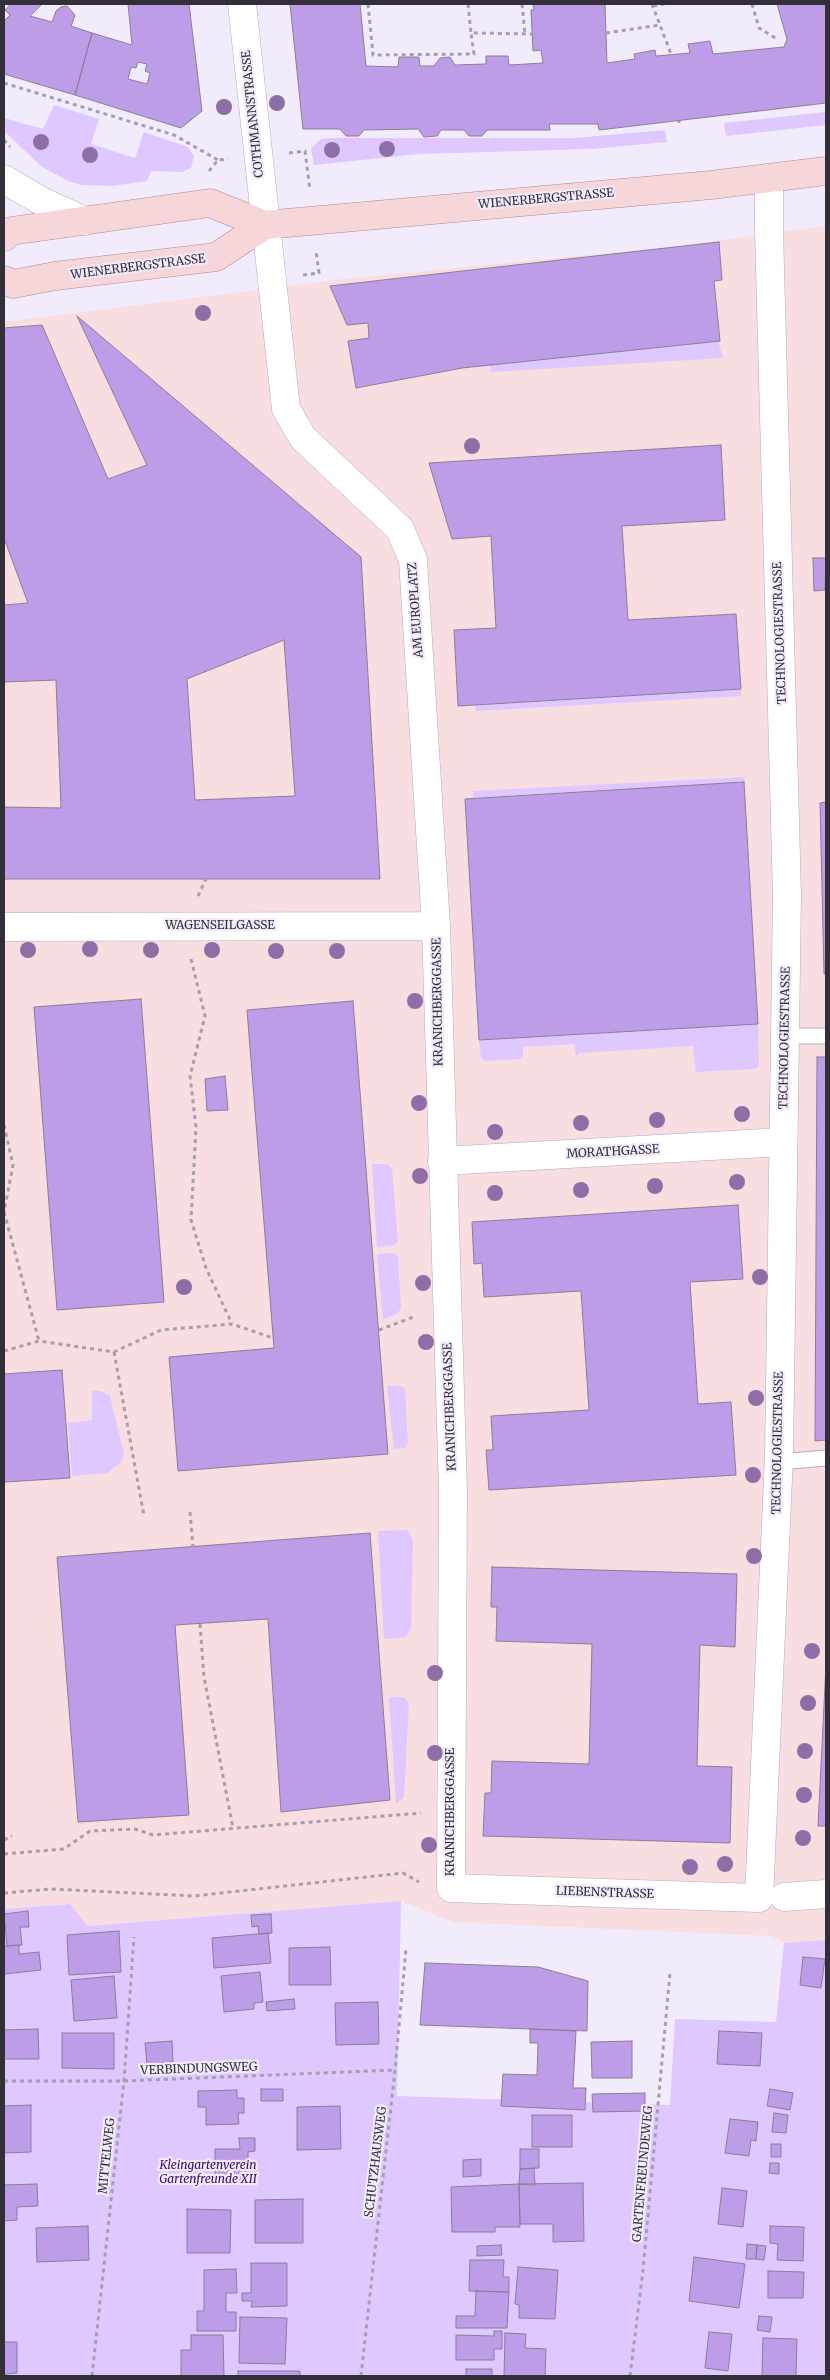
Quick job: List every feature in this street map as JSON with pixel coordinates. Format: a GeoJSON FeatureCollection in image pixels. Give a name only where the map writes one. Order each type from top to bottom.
{"type":"FeatureCollection","features":[{"type":"Feature","properties":{"kind":"main road","name":"WIENERBERGSTRASSE"},"geometry":{"type":"LineString","coordinates":[[4,236],[11,231],[210,203],[265,225],[769,178],[826,171]]}},
{"type":"Feature","properties":{"kind":"main road","name":"WIENERBERGSTRASSE"},"geometry":{"type":"LineString","coordinates":[[4,280],[12,284],[55,276],[216,257],[265,225]]}},
{"type":"Feature","properties":{"kind":"street","name":"COTHMANNSTRASSE"},"geometry":{"type":"LineString","coordinates":[[242,4],[265,225]]}},
{"type":"Feature","properties":{"kind":"street","name":"TECHNOLOGIESTRASSE"},"geometry":{"type":"LineString","coordinates":[[769,178],[787,895],[772,1897]]}},
{"type":"Feature","properties":{"kind":"street"},"geometry":{"type":"LineString","coordinates":[[4,179],[43,202],[85,221]]}},
{"type":"Feature","properties":{"kind":"street","name":"AM EUROPLATZ"},"geometry":{"type":"LineString","coordinates":[[265,225],[286,409],[303,438],[400,529],[413,560],[436,926]]}},
{"type":"Feature","properties":{"kind":"street","name":"WAGENSEILGASSE"},"geometry":{"type":"LineString","coordinates":[[4,928],[436,926]]}},
{"type":"Feature","properties":{"kind":"street","name":"KRANICHBERGGASSE"},"geometry":{"type":"LineString","coordinates":[[436,926],[453,1491],[451,1888]]}},
{"type":"Feature","properties":{"kind":"street","name":"MORATHGASSE"},"geometry":{"type":"LineString","coordinates":[[442,1161],[783,1142]]}},
{"type":"Feature","properties":{"kind":"street","name":"LIEBENSTRASSE"},"geometry":{"type":"LineString","coordinates":[[451,1888],[772,1897],[826,1894]]}},
{"type":"Feature","properties":{"kind":"lane"},"geometry":{"type":"LineString","coordinates":[[784,1036],[826,1036]]}},
{"type":"Feature","properties":{"kind":"lane"},"geometry":{"type":"LineString","coordinates":[[779,1462],[826,1458]]}},
{"type":"Feature","properties":{"kind":"path"},"geometry":{"type":"LineString","coordinates":[[368,4],[372,55],[474,54],[468,4]]}},
{"type":"Feature","properties":{"kind":"path"},"geometry":{"type":"LineString","coordinates":[[522,4],[525,34]]}},
{"type":"Feature","properties":{"kind":"path"},"geometry":{"type":"LineString","coordinates":[[664,4],[652,5],[671,54]]}},
{"type":"Feature","properties":{"kind":"path"},"geometry":{"type":"LineString","coordinates":[[752,4],[759,28],[777,39]]}},
{"type":"Feature","properties":{"kind":"path"},"geometry":{"type":"LineString","coordinates":[[606,33],[660,25]]}},
{"type":"Feature","properties":{"kind":"path"},"geometry":{"type":"LineString","coordinates":[[471,34],[532,34]]}},
{"type":"Feature","properties":{"kind":"path"},"geometry":{"type":"LineString","coordinates":[[4,83],[174,135],[218,160]]}},
{"type":"Feature","properties":{"kind":"path"},"geometry":{"type":"LineString","coordinates":[[206,879],[184,926],[204,1016],[190,1076],[196,1127],[191,1220],[206,1268],[232,1324]]}},
{"type":"Feature","properties":{"kind":"path"},"geometry":{"type":"LineString","coordinates":[[4,1125],[13,1165],[4,1212],[39,1341]]}},
{"type":"Feature","properties":{"kind":"path"},"geometry":{"type":"LineString","coordinates":[[379,1330],[447,1305]]}},
{"type":"Feature","properties":{"kind":"path"},"geometry":{"type":"LineString","coordinates":[[4,1351],[39,1341],[114,1352],[161,1330],[232,1324],[273,1338]]}},
{"type":"Feature","properties":{"kind":"path"},"geometry":{"type":"LineString","coordinates":[[114,1352],[144,1516]]}},
{"type":"Feature","properties":{"kind":"path"},"geometry":{"type":"LineString","coordinates":[[190,1512],[193,1546]]}},
{"type":"Feature","properties":{"kind":"path"},"geometry":{"type":"LineString","coordinates":[[200,1624],[204,1677],[233,1828]]}},
{"type":"Feature","properties":{"kind":"path"},"geometry":{"type":"LineString","coordinates":[[4,1854],[64,1849],[90,1830],[135,1829],[153,1835],[452,1810]]}},
{"type":"Feature","properties":{"kind":"path"},"geometry":{"type":"LineString","coordinates":[[4,1840],[12,1836]]}},
{"type":"Feature","properties":{"kind":"path"},"geometry":{"type":"LineString","coordinates":[[4,1893],[50,1889],[194,1896],[403,1873],[433,1891],[451,1888]]}},
{"type":"Feature","properties":{"kind":"path","name":"MITTELWEG"},"geometry":{"type":"LineString","coordinates":[[92,2376],[124,2081],[134,1937]]}},
{"type":"Feature","properties":{"kind":"path","name":"SCHUTZHAUSWEG"},"geometry":{"type":"LineString","coordinates":[[360,2376],[396,2070],[406,1949]]}},
{"type":"Feature","properties":{"kind":"path","name":"GARTENFREUNDEWEG"},"geometry":{"type":"LineString","coordinates":[[630,2376],[643,2270],[670,1973]]}},
{"type":"Feature","properties":{"kind":"path","name":"VERBINDUNGSWEG"},"geometry":{"type":"LineString","coordinates":[[4,2081],[124,2081],[396,2070]]}},
{"type":"Feature","properties":{"kind":"shaded area"},"geometry":{"type":"Polygon","coordinates":[[[826,226],[826,1940],[784,1943],[772,1936],[453,1922],[401,1901],[88,1926],[70,1904],[4,1909],[4,322],[344,279],[671,247],[826,226]]]}},
{"type":"Feature","properties":{"kind":"green space"},"geometry":{"type":"Polygon","coordinates":[[[54,105],[99,119],[91,144],[135,158],[144,132],[188,147],[194,156],[191,168],[182,172],[151,171],[147,181],[112,186],[82,185],[68,181],[42,167],[4,131],[4,118],[43,129],[54,105]]]}},
{"type":"Feature","properties":{"kind":"green space"},"geometry":{"type":"Polygon","coordinates":[[[826,112],[826,125],[726,136],[724,123],[826,112]]]}},
{"type":"Feature","properties":{"kind":"green space"},"geometry":{"type":"Polygon","coordinates":[[[665,130],[667,142],[591,149],[418,154],[314,165],[311,148],[321,139],[330,138],[575,138],[665,130]]]}},
{"type":"Feature","properties":{"kind":"green space"},"geometry":{"type":"Polygon","coordinates":[[[718,341],[723,358],[492,372],[490,365],[718,341]]]}},
{"type":"Feature","properties":{"kind":"green space"},"geometry":{"type":"Polygon","coordinates":[[[741,689],[741,696],[476,711],[475,705],[741,689]]]}},
{"type":"Feature","properties":{"kind":"green space"},"geometry":{"type":"Polygon","coordinates":[[[745,777],[744,782],[473,798],[473,791],[745,777]]]}},
{"type":"Feature","properties":{"kind":"green space"},"geometry":{"type":"Polygon","coordinates":[[[758,1024],[759,1067],[754,1069],[696,1072],[693,1046],[580,1053],[576,1056],[574,1044],[523,1047],[523,1056],[519,1059],[484,1061],[481,1057],[479,1040],[758,1024]]]}},
{"type":"Feature","properties":{"kind":"green space"},"geometry":{"type":"Polygon","coordinates":[[[372,1164],[387,1164],[392,1169],[398,1242],[393,1245],[377,1247],[372,1164]]]}},
{"type":"Feature","properties":{"kind":"green space"},"geometry":{"type":"Polygon","coordinates":[[[395,1253],[398,1257],[401,1308],[397,1314],[383,1319],[377,1254],[395,1253]]]}},
{"type":"Feature","properties":{"kind":"green space"},"geometry":{"type":"Polygon","coordinates":[[[387,1386],[401,1386],[405,1389],[408,1443],[405,1448],[394,1449],[387,1386]]]}},
{"type":"Feature","properties":{"kind":"green space"},"geometry":{"type":"Polygon","coordinates":[[[92,1391],[100,1391],[110,1396],[124,1454],[121,1462],[107,1473],[72,1476],[68,1423],[92,1420],[92,1391]]]}},
{"type":"Feature","properties":{"kind":"green space"},"geometry":{"type":"Polygon","coordinates":[[[407,1530],[413,1539],[411,1629],[406,1637],[384,1639],[378,1531],[407,1530]]]}},
{"type":"Feature","properties":{"kind":"green space"},"geometry":{"type":"Polygon","coordinates":[[[389,1697],[404,1697],[409,1703],[404,1797],[396,1804],[389,1697]]]}},
{"type":"Feature","properties":{"kind":"green space","name":"Kleingartenverein Gartenfreunde XII"},"geometry":{"type":"Polygon","coordinates":[[[401,1901],[397,2096],[670,2105],[675,2019],[776,2022],[784,1943],[826,1940],[826,2376],[4,2376],[4,1909],[70,1904],[88,1926],[401,1901]]]}},
{"type":"Feature","properties":{"kind":"building"},"geometry":{"type":"Polygon","coordinates":[[[11,4],[42,4],[30,16],[52,22],[56,11],[61,7],[67,6],[75,15],[71,26],[92,33],[75,95],[4,74],[4,21],[10,15],[5,10],[11,4]]]}},
{"type":"Feature","properties":{"kind":"building"},"geometry":{"type":"Polygon","coordinates":[[[128,4],[189,4],[202,111],[181,128],[75,95],[92,33],[132,45],[128,4]],[[138,62],[136,68],[131,67],[128,79],[147,84],[150,73],[145,71],[147,64],[138,62]]]}},
{"type":"Feature","properties":{"kind":"building"},"geometry":{"type":"Polygon","coordinates":[[[290,4],[360,4],[366,66],[398,67],[399,57],[419,57],[420,66],[434,66],[440,58],[450,57],[455,65],[486,64],[486,56],[508,56],[509,65],[543,63],[541,50],[533,51],[531,10],[534,10],[533,4],[605,4],[607,63],[635,59],[634,54],[655,50],[656,56],[690,53],[688,44],[710,41],[713,54],[784,47],[787,39],[777,4],[826,4],[826,103],[599,130],[598,124],[549,124],[550,130],[487,130],[482,136],[469,136],[464,130],[441,130],[437,136],[424,137],[418,129],[364,130],[359,136],[346,136],[340,129],[303,129],[290,4]]]}},
{"type":"Feature","properties":{"kind":"building"},"geometry":{"type":"Polygon","coordinates":[[[719,242],[722,280],[714,281],[720,341],[462,368],[356,388],[348,341],[369,338],[368,323],[347,325],[330,286],[719,242]]]}},
{"type":"Feature","properties":{"kind":"building"},"geometry":{"type":"Polygon","coordinates":[[[77,316],[361,557],[380,879],[4,879],[4,807],[61,808],[56,680],[4,682],[4,605],[28,603],[4,538],[4,328],[42,325],[108,479],[147,465],[77,316]],[[284,640],[187,679],[195,800],[295,796],[284,640]]]}},
{"type":"Feature","properties":{"kind":"building"},"geometry":{"type":"Polygon","coordinates":[[[721,445],[725,520],[622,526],[628,620],[736,614],[741,689],[458,706],[454,630],[496,628],[491,536],[452,539],[429,463],[721,445]]]}},
{"type":"Feature","properties":{"kind":"building"},"geometry":{"type":"Polygon","coordinates":[[[813,558],[826,558],[825,590],[814,591],[813,558]]]}},
{"type":"Feature","properties":{"kind":"building"},"geometry":{"type":"Polygon","coordinates":[[[744,782],[758,1024],[479,1040],[465,799],[744,782]]]}},
{"type":"Feature","properties":{"kind":"building"},"geometry":{"type":"Polygon","coordinates":[[[826,802],[826,974],[824,974],[820,803],[826,802]]]}},
{"type":"Feature","properties":{"kind":"building"},"geometry":{"type":"Polygon","coordinates":[[[141,999],[164,1302],[57,1310],[34,1007],[141,999]]]}},
{"type":"Feature","properties":{"kind":"building"},"geometry":{"type":"Polygon","coordinates":[[[353,1001],[388,1454],[178,1471],[169,1357],[274,1348],[247,1010],[353,1001]]]}},
{"type":"Feature","properties":{"kind":"building"},"geometry":{"type":"Polygon","coordinates":[[[817,1057],[826,1057],[826,1440],[815,1441],[817,1057]]]}},
{"type":"Feature","properties":{"kind":"building"},"geometry":{"type":"Polygon","coordinates":[[[225,1076],[228,1110],[207,1111],[205,1079],[225,1076]]]}},
{"type":"Feature","properties":{"kind":"building"},"geometry":{"type":"Polygon","coordinates":[[[738,1205],[743,1279],[690,1282],[698,1404],[731,1402],[736,1475],[489,1490],[486,1450],[493,1450],[491,1416],[589,1410],[581,1291],[484,1297],[482,1263],[474,1264],[472,1222],[738,1205]]]}},
{"type":"Feature","properties":{"kind":"building"},"geometry":{"type":"Polygon","coordinates":[[[62,1370],[70,1478],[4,1482],[4,1374],[62,1370]]]}},
{"type":"Feature","properties":{"kind":"building"},"geometry":{"type":"Polygon","coordinates":[[[370,1533],[390,1800],[281,1812],[268,1619],[175,1625],[189,1815],[78,1822],[57,1557],[370,1533]]]}},
{"type":"Feature","properties":{"kind":"building"},"geometry":{"type":"Polygon","coordinates":[[[492,1567],[737,1574],[735,1647],[700,1645],[697,1766],[732,1767],[730,1843],[483,1836],[485,1793],[491,1793],[492,1761],[589,1764],[592,1644],[496,1641],[497,1607],[491,1607],[492,1567]]]}},
{"type":"Feature","properties":{"kind":"building"},"geometry":{"type":"Polygon","coordinates":[[[826,1665],[826,1826],[818,1826],[826,1665]]]}},
{"type":"Feature","properties":{"kind":"building"},"geometry":{"type":"Polygon","coordinates":[[[28,1911],[29,1927],[20,1927],[22,1945],[7,1946],[4,1914],[28,1911]]]}},
{"type":"Feature","properties":{"kind":"building"},"geometry":{"type":"Polygon","coordinates":[[[271,1914],[272,1933],[259,1934],[258,1926],[252,1927],[251,1915],[271,1914]]]}},
{"type":"Feature","properties":{"kind":"building"},"geometry":{"type":"Polygon","coordinates":[[[119,1931],[121,1972],[69,1975],[67,1935],[119,1931]]]}},
{"type":"Feature","properties":{"kind":"building"},"geometry":{"type":"Polygon","coordinates":[[[268,1933],[271,1963],[214,1968],[212,1938],[268,1933]]]}},
{"type":"Feature","properties":{"kind":"building"},"geometry":{"type":"Polygon","coordinates":[[[19,1945],[19,1954],[39,1952],[41,1970],[4,1974],[4,1946],[19,1945]]]}},
{"type":"Feature","properties":{"kind":"building"},"geometry":{"type":"Polygon","coordinates":[[[330,1947],[331,1985],[289,1985],[289,1948],[330,1947]]]}},
{"type":"Feature","properties":{"kind":"building"},"geometry":{"type":"Polygon","coordinates":[[[803,1957],[825,1959],[821,1988],[800,1985],[803,1957]]]}},
{"type":"Feature","properties":{"kind":"building"},"geometry":{"type":"Polygon","coordinates":[[[425,1963],[538,1967],[588,1981],[587,2031],[420,2025],[425,1963]]]}},
{"type":"Feature","properties":{"kind":"building"},"geometry":{"type":"Polygon","coordinates":[[[260,1972],[263,2002],[254,2003],[254,2009],[224,2012],[221,1976],[260,1972]]]}},
{"type":"Feature","properties":{"kind":"building"},"geometry":{"type":"Polygon","coordinates":[[[114,1976],[117,2018],[74,2021],[71,1980],[114,1976]]]}},
{"type":"Feature","properties":{"kind":"building"},"geometry":{"type":"Polygon","coordinates":[[[294,1999],[295,2009],[267,2011],[266,2002],[294,1999]]]}},
{"type":"Feature","properties":{"kind":"building"},"geometry":{"type":"Polygon","coordinates":[[[378,2002],[379,2044],[336,2045],[335,2003],[378,2002]]]}},
{"type":"Feature","properties":{"kind":"building"},"geometry":{"type":"Polygon","coordinates":[[[38,2029],[39,2059],[4,2059],[4,2030],[38,2029]]]}},
{"type":"Feature","properties":{"kind":"building"},"geometry":{"type":"Polygon","coordinates":[[[530,2029],[576,2031],[573,2088],[586,2088],[585,2110],[501,2106],[503,2074],[537,2075],[538,2043],[530,2043],[530,2029]]]}},
{"type":"Feature","properties":{"kind":"building"},"geometry":{"type":"Polygon","coordinates":[[[719,2031],[762,2033],[760,2066],[717,2064],[719,2031]]]}},
{"type":"Feature","properties":{"kind":"building"},"geometry":{"type":"Polygon","coordinates":[[[62,2033],[114,2033],[114,2069],[62,2068],[62,2033]]]}},
{"type":"Feature","properties":{"kind":"building"},"geometry":{"type":"Polygon","coordinates":[[[172,2041],[173,2062],[147,2064],[145,2043],[172,2041]]]}},
{"type":"Feature","properties":{"kind":"building"},"geometry":{"type":"Polygon","coordinates":[[[632,2041],[632,2078],[592,2078],[591,2042],[632,2041]]]}},
{"type":"Feature","properties":{"kind":"building"},"geometry":{"type":"Polygon","coordinates":[[[261,2089],[283,2089],[283,2101],[261,2101],[261,2089]]]}},
{"type":"Feature","properties":{"kind":"building"},"geometry":{"type":"Polygon","coordinates":[[[770,2089],[793,2093],[790,2110],[767,2106],[770,2089]]]}},
{"type":"Feature","properties":{"kind":"building"},"geometry":{"type":"Polygon","coordinates":[[[237,2090],[237,2098],[244,2098],[244,2113],[238,2113],[239,2124],[206,2125],[206,2107],[198,2107],[198,2091],[237,2090]]]}},
{"type":"Feature","properties":{"kind":"building"},"geometry":{"type":"Polygon","coordinates":[[[645,2093],[645,2111],[593,2112],[592,2094],[645,2093]]]}},
{"type":"Feature","properties":{"kind":"building"},"geometry":{"type":"Polygon","coordinates":[[[31,2105],[31,2152],[4,2153],[4,2106],[31,2105]]]}},
{"type":"Feature","properties":{"kind":"building"},"geometry":{"type":"Polygon","coordinates":[[[340,2106],[341,2149],[297,2150],[297,2107],[340,2106]]]}},
{"type":"Feature","properties":{"kind":"building"},"geometry":{"type":"Polygon","coordinates":[[[774,2113],[788,2115],[786,2133],[772,2132],[774,2113]]]}},
{"type":"Feature","properties":{"kind":"building"},"geometry":{"type":"Polygon","coordinates":[[[532,2115],[572,2115],[572,2147],[532,2147],[532,2115]]]}},
{"type":"Feature","properties":{"kind":"building"},"geometry":{"type":"Polygon","coordinates":[[[730,2119],[758,2122],[756,2141],[751,2140],[749,2156],[725,2153],[730,2119]]]}},
{"type":"Feature","properties":{"kind":"building"},"geometry":{"type":"Polygon","coordinates":[[[239,2138],[255,2138],[255,2151],[248,2152],[248,2181],[215,2182],[215,2149],[240,2149],[239,2138]]]}},
{"type":"Feature","properties":{"kind":"building"},"geometry":{"type":"Polygon","coordinates":[[[771,2144],[781,2144],[781,2157],[771,2157],[771,2144]]]}},
{"type":"Feature","properties":{"kind":"building"},"geometry":{"type":"Polygon","coordinates":[[[520,2149],[539,2149],[539,2168],[520,2169],[520,2149]]]}},
{"type":"Feature","properties":{"kind":"building"},"geometry":{"type":"Polygon","coordinates":[[[481,2159],[481,2176],[463,2177],[463,2160],[481,2159]]]}},
{"type":"Feature","properties":{"kind":"building"},"geometry":{"type":"Polygon","coordinates":[[[770,2163],[779,2163],[779,2174],[769,2173],[770,2163]]]}},
{"type":"Feature","properties":{"kind":"building"},"geometry":{"type":"Polygon","coordinates":[[[534,2168],[535,2185],[519,2184],[520,2169],[534,2168]]]}},
{"type":"Feature","properties":{"kind":"building"},"geometry":{"type":"Polygon","coordinates":[[[583,2183],[584,2241],[553,2242],[553,2224],[520,2224],[519,2184],[583,2183]]]}},
{"type":"Feature","properties":{"kind":"building"},"geometry":{"type":"Polygon","coordinates":[[[37,2184],[38,2206],[17,2207],[17,2220],[4,2221],[4,2185],[37,2184]]]}},
{"type":"Feature","properties":{"kind":"building"},"geometry":{"type":"Polygon","coordinates":[[[519,2184],[520,2227],[495,2227],[495,2232],[452,2232],[451,2187],[519,2184]]]}},
{"type":"Feature","properties":{"kind":"building"},"geometry":{"type":"Polygon","coordinates":[[[722,2188],[747,2191],[743,2227],[718,2224],[722,2188]]]}},
{"type":"Feature","properties":{"kind":"building"},"geometry":{"type":"Polygon","coordinates":[[[303,2199],[303,2243],[255,2243],[255,2200],[303,2199]]]}},
{"type":"Feature","properties":{"kind":"building"},"geometry":{"type":"Polygon","coordinates":[[[187,2209],[231,2210],[230,2253],[187,2253],[187,2209]]]}},
{"type":"Feature","properties":{"kind":"building"},"geometry":{"type":"Polygon","coordinates":[[[88,2226],[89,2260],[37,2262],[36,2228],[88,2226]]]}},
{"type":"Feature","properties":{"kind":"building"},"geometry":{"type":"Polygon","coordinates":[[[770,2226],[804,2227],[803,2261],[777,2260],[778,2244],[770,2243],[770,2226]]]}},
{"type":"Feature","properties":{"kind":"building"},"geometry":{"type":"Polygon","coordinates":[[[747,2244],[757,2245],[756,2259],[746,2259],[747,2244]]]}},
{"type":"Feature","properties":{"kind":"building"},"geometry":{"type":"Polygon","coordinates":[[[501,2245],[502,2255],[477,2256],[477,2246],[501,2245]]]}},
{"type":"Feature","properties":{"kind":"building"},"geometry":{"type":"Polygon","coordinates":[[[757,2245],[766,2246],[764,2260],[756,2259],[757,2245]]]}},
{"type":"Feature","properties":{"kind":"building"},"geometry":{"type":"Polygon","coordinates":[[[694,2257],[745,2264],[739,2308],[689,2301],[694,2257]]]}},
{"type":"Feature","properties":{"kind":"building"},"geometry":{"type":"Polygon","coordinates":[[[470,2260],[504,2260],[503,2277],[509,2277],[509,2292],[469,2291],[470,2260]]]}},
{"type":"Feature","properties":{"kind":"building"},"geometry":{"type":"Polygon","coordinates":[[[251,2263],[287,2263],[287,2306],[251,2307],[252,2301],[242,2301],[242,2293],[251,2293],[251,2263]]]}},
{"type":"Feature","properties":{"kind":"building"},"geometry":{"type":"Polygon","coordinates":[[[518,2267],[558,2270],[555,2319],[519,2318],[519,2305],[515,2304],[518,2267]]]}},
{"type":"Feature","properties":{"kind":"building"},"geometry":{"type":"Polygon","coordinates":[[[236,2269],[237,2293],[226,2293],[226,2312],[236,2312],[236,2331],[197,2331],[197,2311],[204,2311],[204,2270],[236,2269]]]}},
{"type":"Feature","properties":{"kind":"building"},"geometry":{"type":"Polygon","coordinates":[[[768,2271],[804,2272],[803,2298],[768,2298],[768,2271]]]}},
{"type":"Feature","properties":{"kind":"building"},"geometry":{"type":"Polygon","coordinates":[[[476,2291],[509,2292],[507,2328],[456,2328],[456,2316],[475,2316],[476,2291]]]}},
{"type":"Feature","properties":{"kind":"building"},"geometry":{"type":"Polygon","coordinates":[[[759,2316],[772,2317],[770,2332],[757,2330],[759,2316]]]}},
{"type":"Feature","properties":{"kind":"building"},"geometry":{"type":"Polygon","coordinates":[[[240,2317],[287,2318],[285,2364],[239,2363],[240,2317]]]}},
{"type":"Feature","properties":{"kind":"building"},"geometry":{"type":"Polygon","coordinates":[[[494,2331],[502,2331],[502,2349],[494,2349],[494,2360],[456,2360],[456,2335],[494,2336],[494,2331]]]}},
{"type":"Feature","properties":{"kind":"building"},"geometry":{"type":"Polygon","coordinates":[[[709,2332],[732,2334],[728,2371],[705,2368],[709,2332]]]}},
{"type":"Feature","properties":{"kind":"building"},"geometry":{"type":"Polygon","coordinates":[[[505,2333],[526,2334],[525,2348],[546,2349],[545,2376],[504,2376],[505,2333]]]}},
{"type":"Feature","properties":{"kind":"building"},"geometry":{"type":"Polygon","coordinates":[[[191,2335],[223,2335],[224,2376],[181,2376],[181,2350],[191,2350],[191,2335]]]}},
{"type":"Feature","properties":{"kind":"building"},"geometry":{"type":"Polygon","coordinates":[[[763,2338],[797,2339],[796,2376],[762,2376],[763,2338]]]}},
{"type":"Feature","properties":{"kind":"building"},"geometry":{"type":"Polygon","coordinates":[[[4,2342],[17,2342],[17,2373],[6,2374],[6,2376],[4,2376],[4,2342]]]}},
{"type":"Feature","properties":{"kind":"building"},"geometry":{"type":"Polygon","coordinates":[[[466,2369],[492,2369],[492,2376],[466,2376],[466,2369]]]}},
{"type":"Feature","properties":{"kind":"building"},"geometry":{"type":"Polygon","coordinates":[[[238,2371],[300,2371],[300,2376],[238,2376],[238,2371]]]}}]}
